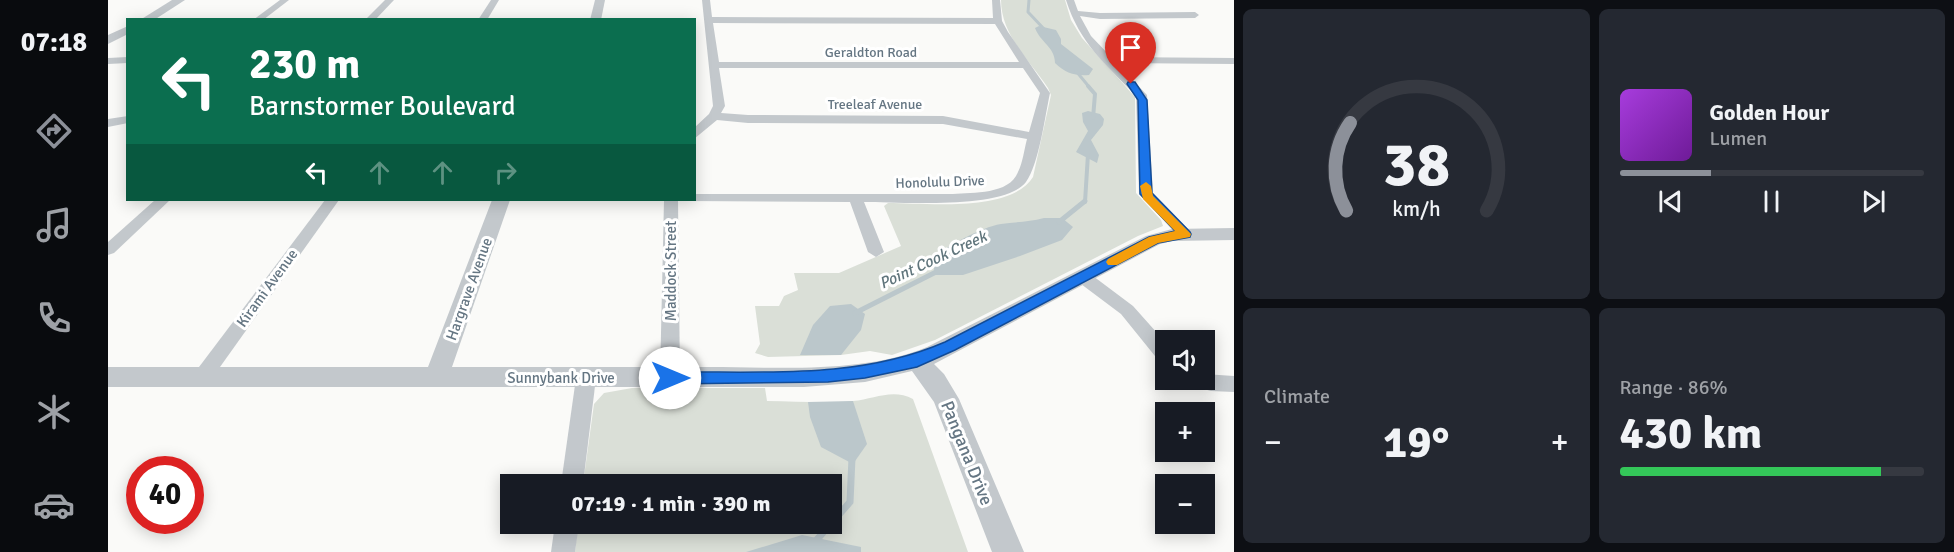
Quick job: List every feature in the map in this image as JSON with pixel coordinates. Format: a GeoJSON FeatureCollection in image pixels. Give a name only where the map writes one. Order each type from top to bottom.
{"type":"FeatureCollection","features":[{"type":"Feature","properties":{"kind":"street"},"geometry":{"type":"LineString","coordinates":[[148,18],[180,0]]}},
{"type":"Feature","properties":{"kind":"street"},"geometry":{"type":"LineString","coordinates":[[260,18],[285,0]]}},
{"type":"Feature","properties":{"kind":"street"},"geometry":{"type":"LineString","coordinates":[[371,18],[390,0]]}},
{"type":"Feature","properties":{"kind":"street"},"geometry":{"type":"LineString","coordinates":[[483,18],[495,0]]}},
{"type":"Feature","properties":{"kind":"street"},"geometry":{"type":"LineString","coordinates":[[596,18],[600,0]]}},
{"type":"Feature","properties":{"kind":"street"},"geometry":{"type":"LineString","coordinates":[[696,133],[714,116],[719,101],[706,0]]}},
{"type":"Feature","properties":{"kind":"street","name":"Honolulu Drive"},"geometry":{"type":"LineString","coordinates":[[696,198],[962,198],[1001,192],[1014,186],[1023,178],[1045,93],[998,21],[996,0]]}},
{"type":"Feature","properties":{"kind":"street"},"geometry":{"type":"LineString","coordinates":[[1070,0],[1083,33],[1138,91],[1143,100],[1146,194],[1185,234]]}},
{"type":"Feature","properties":{"kind":"street"},"geometry":{"type":"LineString","coordinates":[[1074,13],[1101,16],[1195,15]]}},
{"type":"Feature","properties":{"kind":"street"},"geometry":{"type":"LineString","coordinates":[[709,20],[998,21]]}},
{"type":"Feature","properties":{"kind":"street"},"geometry":{"type":"LineString","coordinates":[[108,40],[126,30]]}},
{"type":"Feature","properties":{"kind":"street"},"geometry":{"type":"LineString","coordinates":[[109,60],[126,60]]}},
{"type":"Feature","properties":{"kind":"street"},"geometry":{"type":"LineString","coordinates":[[1107,60],[1234,61]]}},
{"type":"Feature","properties":{"kind":"street","name":"Geraldton Road"},"geometry":{"type":"LineString","coordinates":[[715,65],[1026,65]]}},
{"type":"Feature","properties":{"kind":"street","name":"Treeleaf Avenue"},"geometry":{"type":"LineString","coordinates":[[714,116],[748,119],[943,120],[1035,137]]}},
{"type":"Feature","properties":{"kind":"street"},"geometry":{"type":"LineString","coordinates":[[110,122],[126,119]]}},
{"type":"Feature","properties":{"kind":"street"},"geometry":{"type":"LineString","coordinates":[[855,198],[876,252]]}},
{"type":"Feature","properties":{"kind":"street"},"geometry":{"type":"LineString","coordinates":[[108,250],[162,201]]}},
{"type":"Feature","properties":{"kind":"street","name":"Kirami Avenue"},"geometry":{"type":"LineString","coordinates":[[203,376],[331,201]]}},
{"type":"Feature","properties":{"kind":"street","name":"Hargrave Avenue"},"geometry":{"type":"LineString","coordinates":[[436,378],[501,201]]}},
{"type":"Feature","properties":{"kind":"street","name":"Maddock Street"},"geometry":{"type":"LineString","coordinates":[[670,378],[671,201]]}},
{"type":"Feature","properties":{"kind":"street","name":"Sunnybank Drive"},"geometry":{"type":"LineString","coordinates":[[108,376],[670,378],[837,376],[917,361],[1154,240],[1185,234],[1234,234]]}},
{"type":"Feature","properties":{"kind":"street"},"geometry":{"type":"LineString","coordinates":[[1083,277],[1127,310],[1155,343]]}},
{"type":"Feature","properties":{"kind":"street","name":"Pangana Drive"},"geometry":{"type":"LineString","coordinates":[[917,361],[935,381],[946,399],[1008,552]]}},
{"type":"Feature","properties":{"kind":"street"},"geometry":{"type":"LineString","coordinates":[[573,474],[586,378]]}},
{"type":"Feature","properties":{"kind":"street"},"geometry":{"type":"LineString","coordinates":[[1215,383],[1234,384]]}},
{"type":"Feature","properties":{"kind":"street"},"geometry":{"type":"LineString","coordinates":[[563,552],[566,534]]}},
{"type":"Feature","properties":{"kind":"shaded area"},"geometry":{"type":"Polygon","coordinates":[[[1001,0],[1065,0],[1071,20],[1082,38],[1135,97],[1136,193],[1161,220],[1163,226],[1138,236],[935,340],[892,355],[870,351],[841,355],[768,357],[755,353],[760,344],[755,306],[779,306],[784,296],[798,290],[794,273],[839,273],[901,246],[884,206],[888,203],[966,204],[987,201],[1006,196],[1022,188],[1033,177],[1051,95],[1011,36],[1002,13],[1001,0]]]}},
{"type":"Feature","properties":{"kind":"shaded area"},"geometry":{"type":"Polygon","coordinates":[[[632,388],[765,388],[767,401],[842,402],[891,394],[913,399],[968,552],[575,552],[577,534],[842,534],[842,474],[584,474],[594,404],[604,393],[632,388]]]}},
{"type":"Feature","properties":{"kind":"water"},"geometry":{"type":"Polygon","coordinates":[[[1039,26],[1056,30],[1061,44],[1093,69],[1089,75],[1070,73],[1055,63],[1053,53],[1035,28],[1039,26]]]}},
{"type":"Feature","properties":{"kind":"water"},"geometry":{"type":"Polygon","coordinates":[[[1088,111],[1100,114],[1104,119],[1103,125],[1091,140],[1099,155],[1097,163],[1076,152],[1088,131],[1083,122],[1082,113],[1088,111]]]}},
{"type":"Feature","properties":{"kind":"water"},"geometry":{"type":"Polygon","coordinates":[[[1044,218],[1062,218],[1073,227],[1062,240],[1020,256],[963,275],[935,275],[932,257],[965,238],[992,226],[1044,218]]]}},
{"type":"Feature","properties":{"kind":"water"},"geometry":{"type":"Polygon","coordinates":[[[851,304],[865,314],[861,330],[841,355],[800,355],[813,325],[830,306],[851,304]]]}},
{"type":"Feature","properties":{"kind":"water"},"geometry":{"type":"Polygon","coordinates":[[[853,401],[867,444],[853,464],[821,447],[810,417],[808,402],[853,401]]]}},
{"type":"Feature","properties":{"kind":"water"},"geometry":{"type":"Polygon","coordinates":[[[802,535],[861,547],[861,552],[746,552],[802,535]]]}},
{"type":"Feature","properties":{"kind":"waterway","name":"Point Cook Creek"},"geometry":{"type":"LineString","coordinates":[[1029,0],[1028,12],[1045,30]]}},
{"type":"Feature","properties":{"kind":"waterway","name":"Point Cook Creek"},"geometry":{"type":"LineString","coordinates":[[1076,71],[1090,88]]}},
{"type":"Feature","properties":{"kind":"waterway","name":"Point Cook Creek"},"geometry":{"type":"LineString","coordinates":[[1088,86],[1095,94],[1093,118]]}},
{"type":"Feature","properties":{"kind":"waterway","name":"Point Cook Creek"},"geometry":{"type":"LineString","coordinates":[[1085,202],[1088,154]]}},
{"type":"Feature","properties":{"kind":"waterway","name":"Point Cook Creek"},"geometry":{"type":"LineString","coordinates":[[1059,222],[1085,201]]}},
{"type":"Feature","properties":{"kind":"waterway","name":"Point Cook Creek"},"geometry":{"type":"LineString","coordinates":[[855,313],[940,270]]}},
{"type":"Feature","properties":{"kind":"waterway","name":"Point Cook Creek"},"geometry":{"type":"LineString","coordinates":[[806,552],[850,502],[852,458]]}},
{"type":"Feature","properties":{"kind":"slow traffic"},"geometry":{"type":"LineString","coordinates":[[1113,262],[1154,240],[1185,234],[1147,196],[1146,186]]}},
{"type":"Feature","properties":{"kind":"route"},"geometry":{"type":"LineString","coordinates":[[670,378],[846,375],[917,361],[1154,240],[1185,234],[1146,194],[1143,100],[1131,84]]}}]}
